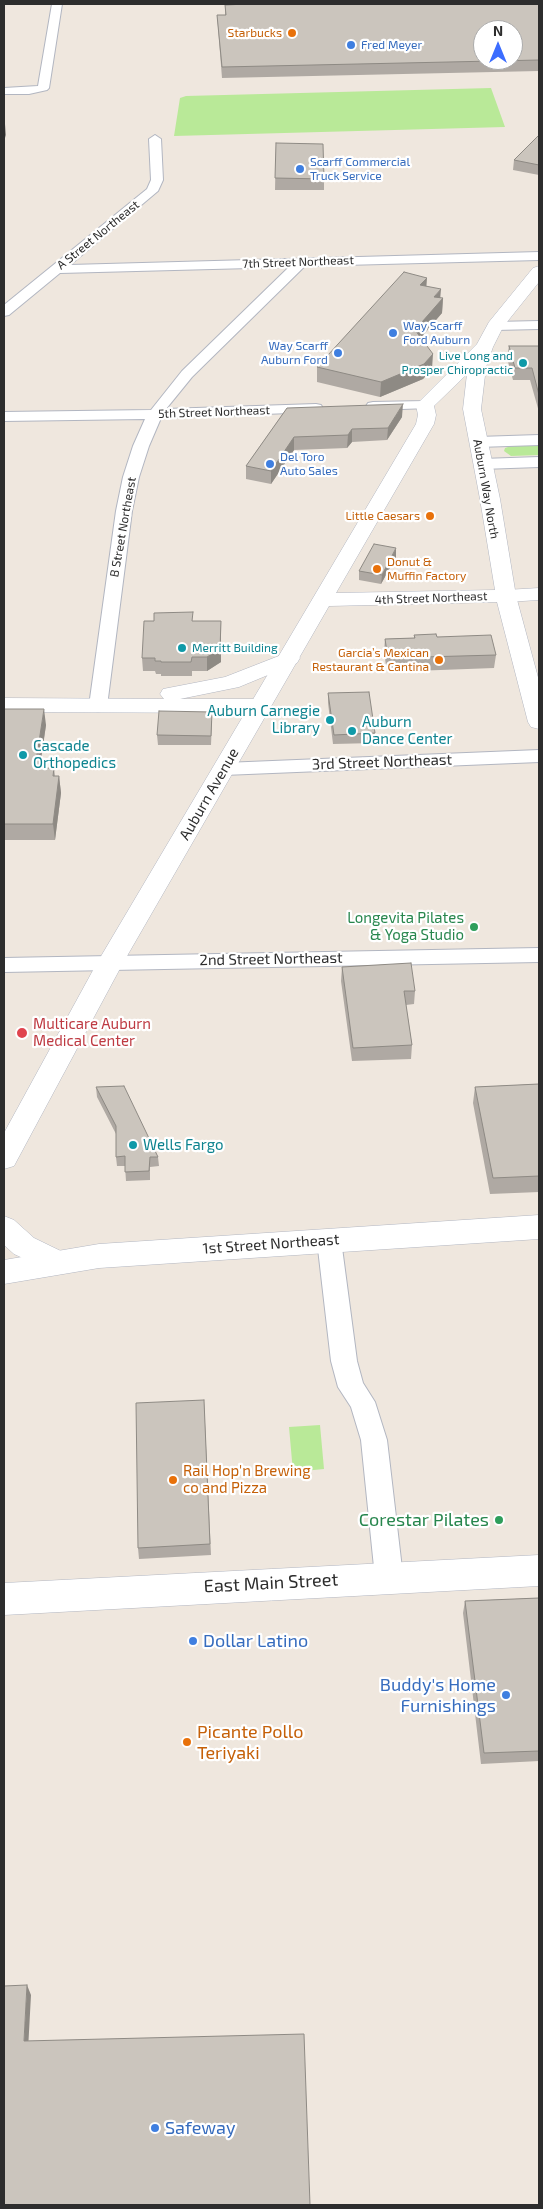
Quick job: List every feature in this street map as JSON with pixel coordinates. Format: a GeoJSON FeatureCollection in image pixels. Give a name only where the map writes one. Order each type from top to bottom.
{"type":"FeatureCollection","features":[{"type":"Feature","properties":{"kind":"main road","name":"Auburn Way North"},"geometry":{"type":"LineString","coordinates":[[539,271],[495,326],[484,347],[476,368],[472,410],[506,596],[539,722]]}},
{"type":"Feature","properties":{"kind":"main road"},"geometry":{"type":"LineString","coordinates":[[424,405],[484,347]]}},
{"type":"Feature","properties":{"kind":"main road","name":"Auburn Avenue"},"geometry":{"type":"LineString","coordinates":[[4,1158],[110,962],[425,424],[427,415],[424,405]]}},
{"type":"Feature","properties":{"kind":"main road","name":"4th Street Northeast"},"geometry":{"type":"LineString","coordinates":[[323,600],[539,594]]}},
{"type":"Feature","properties":{"kind":"main road"},"geometry":{"type":"LineString","coordinates":[[98,706],[231,682],[289,658]]}},
{"type":"Feature","properties":{"kind":"main road"},"geometry":{"type":"LineString","coordinates":[[4,705],[259,706]]}},
{"type":"Feature","properties":{"kind":"main road","name":"1st Street Northeast"},"geometry":{"type":"LineString","coordinates":[[4,1272],[99,1256],[539,1227]]}},
{"type":"Feature","properties":{"kind":"main road"},"geometry":{"type":"LineString","coordinates":[[4,1228],[24,1246],[57,1262]]}},
{"type":"Feature","properties":{"kind":"main road","name":"East Main Street"},"geometry":{"type":"LineString","coordinates":[[4,1599],[539,1570]]}},
{"type":"Feature","properties":{"kind":"street"},"geometry":{"type":"LineString","coordinates":[[4,91],[29,91],[43,88],[57,4]]}},
{"type":"Feature","properties":{"kind":"street","name":"A Street Northeast"},"geometry":{"type":"LineString","coordinates":[[4,312],[152,191],[157,180],[156,139]]}},
{"type":"Feature","properties":{"kind":"street","name":"7th Street Northeast"},"geometry":{"type":"LineString","coordinates":[[56,269],[539,256]]}},
{"type":"Feature","properties":{"kind":"street","name":"B Street Northeast"},"geometry":{"type":"LineString","coordinates":[[98,706],[124,511],[131,477],[141,446],[155,414],[187,374],[302,262]]}},
{"type":"Feature","properties":{"kind":"street"},"geometry":{"type":"LineString","coordinates":[[495,326],[539,325]]}},
{"type":"Feature","properties":{"kind":"street"},"geometry":{"type":"LineString","coordinates":[[354,407],[424,405]]}},
{"type":"Feature","properties":{"kind":"street","name":"5th Street Northeast"},"geometry":{"type":"LineString","coordinates":[[4,416],[155,414],[334,408]]}},
{"type":"Feature","properties":{"kind":"street"},"geometry":{"type":"LineString","coordinates":[[478,442],[539,440]]}},
{"type":"Feature","properties":{"kind":"street"},"geometry":{"type":"LineString","coordinates":[[482,464],[539,462]]}},
{"type":"Feature","properties":{"kind":"street","name":"3rd Street Northeast"},"geometry":{"type":"LineString","coordinates":[[224,769],[539,756]]}},
{"type":"Feature","properties":{"kind":"street","name":"2nd Street Northeast"},"geometry":{"type":"LineString","coordinates":[[4,965],[539,955]]}},
{"type":"Feature","properties":{"kind":"street"},"geometry":{"type":"LineString","coordinates":[[328,1240],[344,1361],[351,1387],[362,1402],[374,1440],[389,1577]]}},
{"type":"Feature","properties":{"kind":"green space"},"geometry":{"type":"Polygon","coordinates":[[[491,88],[505,127],[174,136],[180,98],[186,96],[491,88]]]}},
{"type":"Feature","properties":{"kind":"green space"},"geometry":{"type":"Polygon","coordinates":[[[539,445],[539,455],[511,456],[504,451],[505,448],[511,446],[539,445]]]}},
{"type":"Feature","properties":{"kind":"green space"},"geometry":{"type":"Polygon","coordinates":[[[320,1425],[324,1469],[293,1472],[289,1427],[320,1425]]]}},
{"type":"Feature","properties":{"kind":"building","name":"Fred Meyer"},"geometry":{"type":"Polygon","coordinates":[[[247,4],[538,4],[539,60],[523,60],[523,20],[473,20],[473,61],[222,67],[217,15],[226,15],[225,5],[247,4]]]}},
{"type":"Feature","properties":{"kind":"building"},"geometry":{"type":"Polygon","coordinates":[[[539,135],[539,165],[514,160],[539,135]]]}},
{"type":"Feature","properties":{"kind":"building","name":"Scarff Commercial Truck Service"},"geometry":{"type":"Polygon","coordinates":[[[276,143],[323,144],[324,179],[275,178],[276,143]]]}},
{"type":"Feature","properties":{"kind":"building","name":"Way Scarff Ford Auburn"},"geometry":{"type":"Polygon","coordinates":[[[404,272],[427,278],[420,285],[441,289],[434,297],[443,298],[415,330],[433,354],[424,364],[381,382],[317,367],[404,272]]]}},
{"type":"Feature","properties":{"kind":"building"},"geometry":{"type":"Polygon","coordinates":[[[509,346],[539,346],[539,395],[532,368],[515,368],[509,346]]]}},
{"type":"Feature","properties":{"kind":"building"},"geometry":{"type":"Polygon","coordinates":[[[403,404],[388,428],[352,429],[348,435],[294,437],[271,471],[246,466],[287,408],[403,404]]]}},
{"type":"Feature","properties":{"kind":"building"},"geometry":{"type":"Polygon","coordinates":[[[374,544],[396,548],[382,575],[359,571],[374,544]]]}},
{"type":"Feature","properties":{"kind":"building","name":"Merritt Building"},"geometry":{"type":"Polygon","coordinates":[[[193,612],[192,621],[221,621],[220,649],[207,657],[192,657],[191,662],[161,662],[155,661],[155,658],[142,658],[144,621],[154,621],[154,613],[193,612]]]}},
{"type":"Feature","properties":{"kind":"building"},"geometry":{"type":"Polygon","coordinates":[[[436,634],[437,637],[491,635],[496,655],[388,658],[385,639],[415,638],[414,635],[436,634]]]}},
{"type":"Feature","properties":{"kind":"building","name":"Auburn Dance Center"},"geometry":{"type":"Polygon","coordinates":[[[369,692],[375,733],[334,735],[328,693],[369,692]]]}},
{"type":"Feature","properties":{"kind":"building","name":"Cascade Orthopedics"},"geometry":{"type":"Polygon","coordinates":[[[4,709],[44,709],[35,768],[54,768],[53,776],[59,776],[53,824],[4,824],[4,709]]]}},
{"type":"Feature","properties":{"kind":"building"},"geometry":{"type":"Polygon","coordinates":[[[159,711],[212,712],[211,736],[157,735],[159,711]]]}},
{"type":"Feature","properties":{"kind":"building"},"geometry":{"type":"Polygon","coordinates":[[[411,963],[415,991],[404,991],[412,1045],[353,1048],[342,967],[411,963]]]}},
{"type":"Feature","properties":{"kind":"building"},"geometry":{"type":"Polygon","coordinates":[[[539,1084],[539,1176],[493,1178],[475,1087],[539,1084]]]}},
{"type":"Feature","properties":{"kind":"building","name":"Wells Fargo"},"geometry":{"type":"Polygon","coordinates":[[[124,1086],[158,1157],[150,1157],[149,1171],[125,1172],[125,1156],[116,1157],[116,1126],[96,1087],[124,1086]]]}},
{"type":"Feature","properties":{"kind":"building","name":"Rail Hop'n Brewing co and Pizza"},"geometry":{"type":"Polygon","coordinates":[[[204,1400],[210,1544],[138,1548],[136,1403],[204,1400]]]}},
{"type":"Feature","properties":{"kind":"building","name":"Buddy's Home Furnishings"},"geometry":{"type":"Polygon","coordinates":[[[539,1598],[539,1751],[484,1753],[465,1601],[539,1598]]]}},
{"type":"Feature","properties":{"kind":"building","name":"Safeway"},"geometry":{"type":"Polygon","coordinates":[[[27,1985],[24,2041],[304,2034],[310,2205],[4,2205],[4,1986],[27,1985]]]}},
{"type":"Feature","properties":{"kind":"place","name":"Starbucks"},"geometry":{"type":"Point","coordinates":[292,33]}},
{"type":"Feature","properties":{"kind":"place","name":"Fred Meyer"},"geometry":{"type":"Point","coordinates":[351,45]}},
{"type":"Feature","properties":{"kind":"place","name":"Scarff Commercial Truck Service"},"geometry":{"type":"Point","coordinates":[300,169]}},
{"type":"Feature","properties":{"kind":"place","name":"Way Scarff Ford Auburn"},"geometry":{"type":"Point","coordinates":[393,333]}},
{"type":"Feature","properties":{"kind":"place","name":"Way Scarff Auburn Ford"},"geometry":{"type":"Point","coordinates":[338,353]}},
{"type":"Feature","properties":{"kind":"place","name":"Live Long and Prosper Chiropractic"},"geometry":{"type":"Point","coordinates":[523,363]}},
{"type":"Feature","properties":{"kind":"place","name":"Del Toro Auto Sales"},"geometry":{"type":"Point","coordinates":[270,464]}},
{"type":"Feature","properties":{"kind":"place","name":"Little Caesars"},"geometry":{"type":"Point","coordinates":[430,516]}},
{"type":"Feature","properties":{"kind":"place","name":"Donut & Muffin Factory"},"geometry":{"type":"Point","coordinates":[377,569]}},
{"type":"Feature","properties":{"kind":"place","name":"Merritt Building"},"geometry":{"type":"Point","coordinates":[182,648]}},
{"type":"Feature","properties":{"kind":"place","name":"Garcia’s Mexican Restaurant & Cantina"},"geometry":{"type":"Point","coordinates":[439,660]}},
{"type":"Feature","properties":{"kind":"place","name":"Auburn Carnegie Library"},"geometry":{"type":"Point","coordinates":[330,720]}},
{"type":"Feature","properties":{"kind":"place","name":"Auburn Dance Center"},"geometry":{"type":"Point","coordinates":[352,731]}},
{"type":"Feature","properties":{"kind":"place","name":"Cascade Orthopedics"},"geometry":{"type":"Point","coordinates":[23,755]}},
{"type":"Feature","properties":{"kind":"place","name":"Longevita Pilates & Yoga Studio"},"geometry":{"type":"Point","coordinates":[474,927]}},
{"type":"Feature","properties":{"kind":"place","name":"Multicare Auburn Medical Center"},"geometry":{"type":"Point","coordinates":[22,1033]}},
{"type":"Feature","properties":{"kind":"place","name":"Wells Fargo"},"geometry":{"type":"Point","coordinates":[133,1145]}},
{"type":"Feature","properties":{"kind":"place","name":"Rail Hop'n Brewing co and Pizza"},"geometry":{"type":"Point","coordinates":[173,1480]}},
{"type":"Feature","properties":{"kind":"place","name":"Corestar Pilates"},"geometry":{"type":"Point","coordinates":[499,1520]}},
{"type":"Feature","properties":{"kind":"place","name":"Dollar Latino"},"geometry":{"type":"Point","coordinates":[193,1641]}},
{"type":"Feature","properties":{"kind":"place","name":"Buddy's Home Furnishings"},"geometry":{"type":"Point","coordinates":[506,1695]}},
{"type":"Feature","properties":{"kind":"place","name":"Picante Pollo Teriyaki"},"geometry":{"type":"Point","coordinates":[187,1742]}},
{"type":"Feature","properties":{"kind":"place","name":"Safeway"},"geometry":{"type":"Point","coordinates":[155,2128]}}]}
